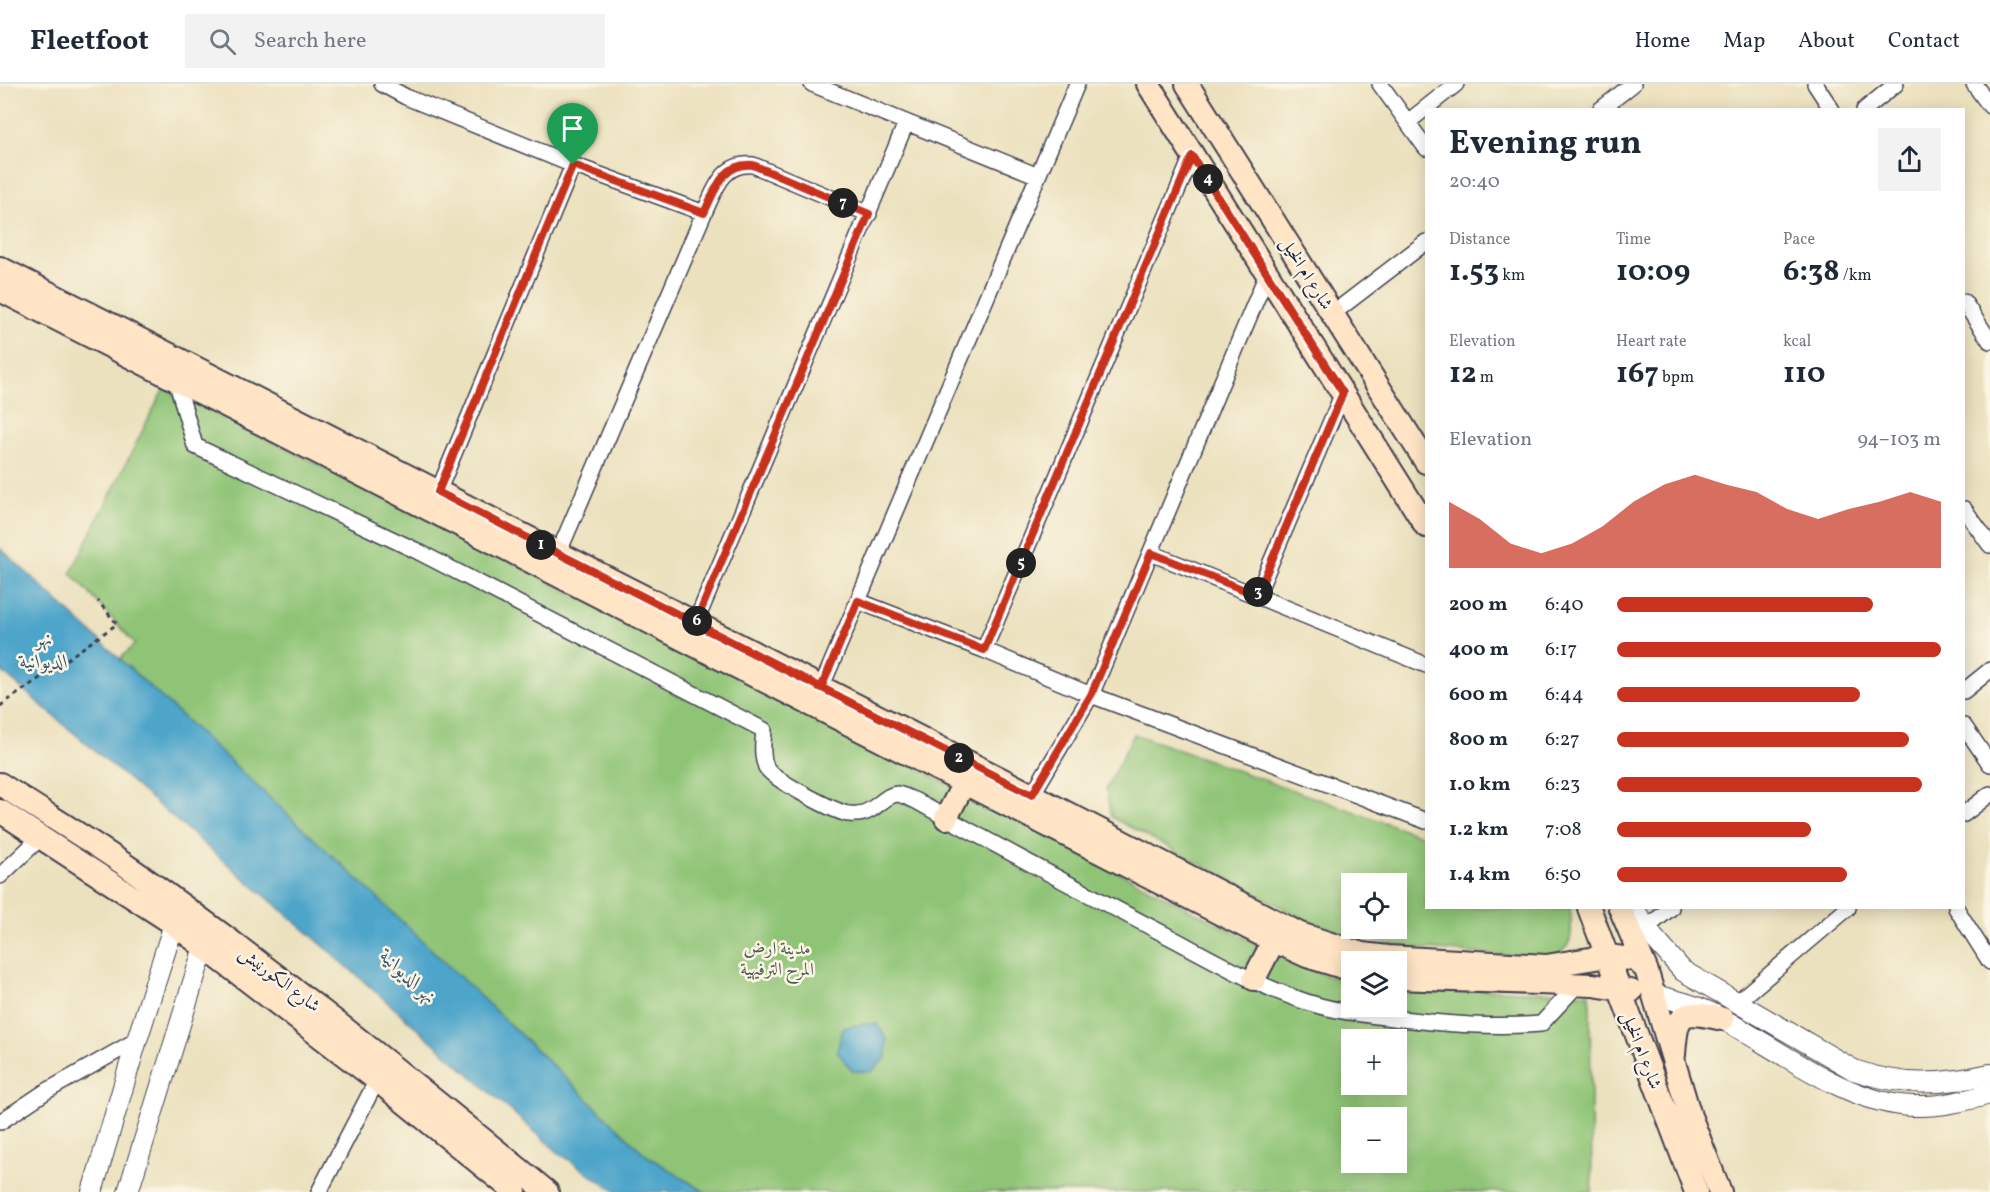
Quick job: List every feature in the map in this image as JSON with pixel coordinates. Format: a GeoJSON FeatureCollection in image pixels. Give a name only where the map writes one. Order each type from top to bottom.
{"type":"FeatureCollection","features":[{"type":"Feature","properties":{"kind":"main road","name":"شارع ام الخيل"},"geometry":{"type":"LineString","coordinates":[[1148,84],[1425,524]]}},
{"type":"Feature","properties":{"kind":"main road","name":"شارع ام الخيل"},"geometry":{"type":"LineString","coordinates":[[1187,84],[1425,460]]}},
{"type":"Feature","properties":{"kind":"main road"},"geometry":{"type":"LineString","coordinates":[[0,268],[1300,934],[1362,954],[1420,961],[1527,966],[1557,965],[1608,956],[1637,961],[1646,969]]}},
{"type":"Feature","properties":{"kind":"main road"},"geometry":{"type":"LineString","coordinates":[[0,290],[1274,940],[1307,956],[1341,967]]}},
{"type":"Feature","properties":{"kind":"main road"},"geometry":{"type":"LineString","coordinates":[[946,818],[965,781]]}},
{"type":"Feature","properties":{"kind":"main road","name":"شارع الكورنيش"},"geometry":{"type":"LineString","coordinates":[[0,784],[131,869],[178,915]]}},
{"type":"Feature","properties":{"kind":"main road","name":"شارع الكورنيش"},"geometry":{"type":"LineString","coordinates":[[0,811],[178,915],[387,1060],[547,1192]]}},
{"type":"Feature","properties":{"kind":"main road","name":"شارع ام الخيل"},"geometry":{"type":"LineString","coordinates":[[1588,909],[1693,1184]]}},
{"type":"Feature","properties":{"kind":"main road"},"geometry":{"type":"LineString","coordinates":[[1557,965],[1568,961],[1576,954],[1583,942],[1588,925],[1588,909]]}},
{"type":"Feature","properties":{"kind":"main road","name":"شارع ام الخيل"},"geometry":{"type":"LineString","coordinates":[[1620,909],[1646,969],[1690,1116],[1717,1184]]}},
{"type":"Feature","properties":{"kind":"main road","name":"شارع الكورنيش"},"geometry":{"type":"LineString","coordinates":[[209,938],[377,1080],[515,1192]]}},
{"type":"Feature","properties":{"kind":"main road"},"geometry":{"type":"LineString","coordinates":[[1254,979],[1274,940]]}},
{"type":"Feature","properties":{"kind":"main road"},"geometry":{"type":"LineString","coordinates":[[1407,978],[1585,985],[1654,995]]}},
{"type":"Feature","properties":{"kind":"main road"},"geometry":{"type":"LineString","coordinates":[[1585,985],[1612,998],[1628,1015]]}},
{"type":"Feature","properties":{"kind":"main road"},"geometry":{"type":"LineString","coordinates":[[1673,1062],[1676,1031],[1679,1021],[1684,1016],[1689,1013],[1730,1011]]}},
{"type":"Feature","properties":{"kind":"street"},"geometry":{"type":"LineString","coordinates":[[382,84],[406,97],[573,165],[704,213]]}},
{"type":"Feature","properties":{"kind":"street"},"geometry":{"type":"LineString","coordinates":[[812,84],[1038,176]]}},
{"type":"Feature","properties":{"kind":"street"},"geometry":{"type":"LineString","coordinates":[[821,688],[1077,84]]}},
{"type":"Feature","properties":{"kind":"street"},"geometry":{"type":"LineString","coordinates":[[1380,84],[1425,147]]}},
{"type":"Feature","properties":{"kind":"street"},"geometry":{"type":"LineString","coordinates":[[1426,108],[1456,84]]}},
{"type":"Feature","properties":{"kind":"street"},"geometry":{"type":"LineString","coordinates":[[1610,106],[1633,84]]}},
{"type":"Feature","properties":{"kind":"street"},"geometry":{"type":"LineString","coordinates":[[1815,84],[1831,108]]}},
{"type":"Feature","properties":{"kind":"street"},"geometry":{"type":"LineString","coordinates":[[1866,108],[1896,84]]}},
{"type":"Feature","properties":{"kind":"street"},"geometry":{"type":"LineString","coordinates":[[1974,84],[1990,106]]}},
{"type":"Feature","properties":{"kind":"street"},"geometry":{"type":"LineString","coordinates":[[1408,122],[1425,109]]}},
{"type":"Feature","properties":{"kind":"street"},"geometry":{"type":"LineString","coordinates":[[695,624],[906,123]]}},
{"type":"Feature","properties":{"kind":"street"},"geometry":{"type":"LineString","coordinates":[[984,650],[1192,156]]}},
{"type":"Feature","properties":{"kind":"street"},"geometry":{"type":"LineString","coordinates":[[438,492],[573,165]]}},
{"type":"Feature","properties":{"kind":"street"},"geometry":{"type":"LineString","coordinates":[[558,554],[720,179],[731,168],[746,165],[760,168],[869,214]]}},
{"type":"Feature","properties":{"kind":"street"},"geometry":{"type":"LineString","coordinates":[[1332,314],[1425,243]]}},
{"type":"Feature","properties":{"kind":"street"},"geometry":{"type":"LineString","coordinates":[[1032,795],[1091,695],[1268,274]]}},
{"type":"Feature","properties":{"kind":"street"},"geometry":{"type":"LineString","coordinates":[[1965,304],[1990,341]]}},
{"type":"Feature","properties":{"kind":"street"},"geometry":{"type":"LineString","coordinates":[[176,380],[195,446],[415,550],[764,730],[762,751],[766,767],[777,779],[832,808],[847,814],[861,814],[875,809],[886,798],[898,794],[916,801],[1035,867],[1254,979],[1321,1006],[1376,1016],[1482,1027],[1542,1024],[1585,985]]}},
{"type":"Feature","properties":{"kind":"street"},"geometry":{"type":"LineString","coordinates":[[1257,595],[1343,393]]}},
{"type":"Feature","properties":{"kind":"street"},"geometry":{"type":"LineString","coordinates":[[1965,510],[1988,538]]}},
{"type":"Feature","properties":{"kind":"street"},"geometry":{"type":"LineString","coordinates":[[1151,553],[1425,665]]}},
{"type":"Feature","properties":{"kind":"street"},"geometry":{"type":"LineString","coordinates":[[858,601],[1091,695],[1425,821]]}},
{"type":"Feature","properties":{"kind":"street"},"geometry":{"type":"LineString","coordinates":[[1965,690],[1990,670]]}},
{"type":"Feature","properties":{"kind":"street"},"geometry":{"type":"LineString","coordinates":[[1965,727],[1990,764]]}},
{"type":"Feature","properties":{"kind":"street"},"geometry":{"type":"LineString","coordinates":[[1965,813],[1990,794]]}},
{"type":"Feature","properties":{"kind":"street"},"geometry":{"type":"LineString","coordinates":[[0,876],[41,837]]}},
{"type":"Feature","properties":{"kind":"street"},"geometry":{"type":"LineString","coordinates":[[1634,909],[1646,928],[1683,971],[1730,1011],[1837,1085],[1873,1100],[1902,1105],[1951,1104],[1990,1094]]}},
{"type":"Feature","properties":{"kind":"street"},"geometry":{"type":"LineString","coordinates":[[1646,928],[1670,909]]}},
{"type":"Feature","properties":{"kind":"street"},"geometry":{"type":"LineString","coordinates":[[1730,1011],[1847,909]]}},
{"type":"Feature","properties":{"kind":"street"},"geometry":{"type":"LineString","coordinates":[[1957,909],[1990,962]]}},
{"type":"Feature","properties":{"kind":"street"},"geometry":{"type":"LineString","coordinates":[[91,1191],[178,915]]}},
{"type":"Feature","properties":{"kind":"street"},"geometry":{"type":"LineString","coordinates":[[129,1192],[209,938]]}},
{"type":"Feature","properties":{"kind":"street"},"geometry":{"type":"LineString","coordinates":[[1654,995],[1730,1011],[1854,1070],[1876,1078],[1902,1083],[1928,1083],[1990,1074]]}},
{"type":"Feature","properties":{"kind":"street"},"geometry":{"type":"LineString","coordinates":[[0,1122],[45,1092],[137,1040]]}},
{"type":"Feature","properties":{"kind":"street"},"geometry":{"type":"LineString","coordinates":[[319,1192],[377,1080]]}},
{"type":"Feature","properties":{"kind":"path"},"geometry":{"type":"LineString","coordinates":[[0,706],[117,624],[98,601]]}},
{"type":"Feature","properties":{"kind":"green space","name":"مدينة ارض المرح الترفيهية"},"geometry":{"type":"Polygon","coordinates":[[[164,388],[953,786],[1297,965],[1341,979],[1341,1017],[1407,1017],[1407,987],[1590,993],[1592,1192],[705,1192],[647,1156],[120,659],[135,644],[71,573],[164,388]]]}},
{"type":"Feature","properties":{"kind":"green space"},"geometry":{"type":"Polygon","coordinates":[[[1134,734],[1425,837],[1425,909],[1570,909],[1571,932],[1564,950],[1549,958],[1425,949],[1364,939],[1407,939],[1407,873],[1341,873],[1341,933],[1306,920],[1111,817],[1106,789],[1134,734]]]}},
{"type":"Feature","properties":{"kind":"water","name":"نهر الديوانية"},"geometry":{"type":"Polygon","coordinates":[[[0,548],[365,886],[647,1156],[705,1192],[616,1192],[559,1153],[319,942],[0,670],[0,548]]]}},
{"type":"Feature","properties":{"kind":"water"},"geometry":{"type":"Polygon","coordinates":[[[877,1024],[887,1040],[886,1058],[871,1072],[852,1071],[837,1051],[843,1028],[877,1024]]]}},
{"type":"Feature","properties":{"kind":"route"},"geometry":{"type":"LineString","coordinates":[[573,165],[438,492],[821,688],[1032,795],[1091,695],[1151,553],[1257,595],[1343,393],[1192,156],[984,650],[858,601],[821,688],[695,624],[869,214],[753,165],[738,166],[725,173],[704,213],[573,165]]}}]}
